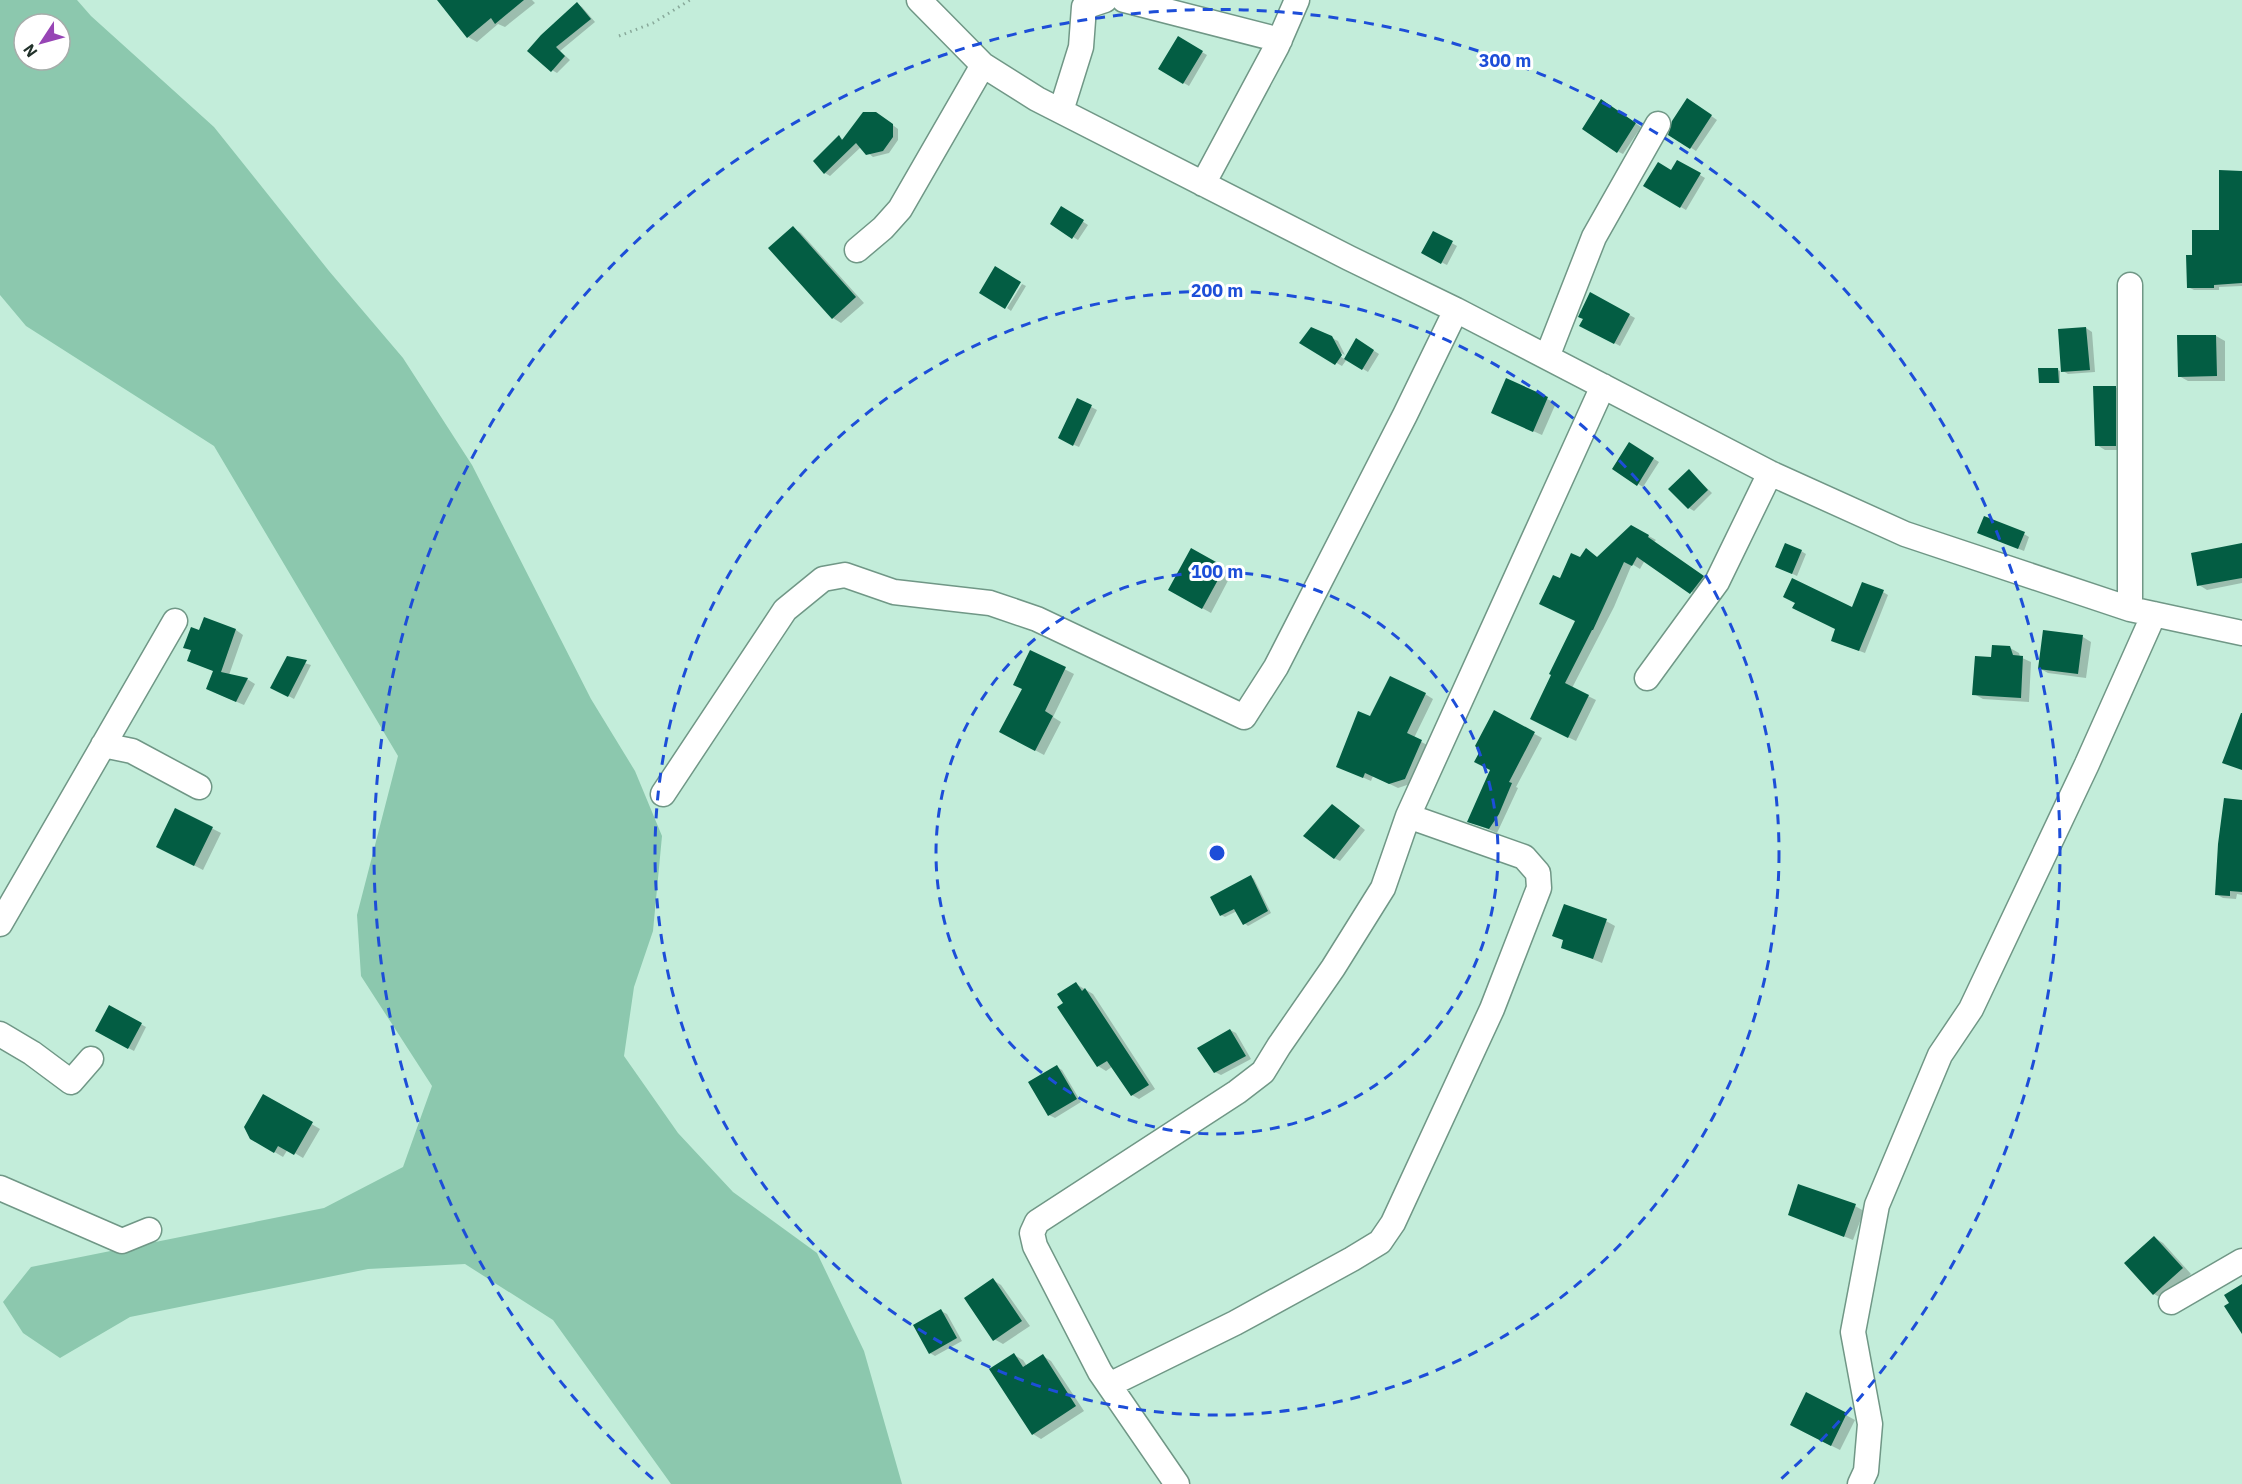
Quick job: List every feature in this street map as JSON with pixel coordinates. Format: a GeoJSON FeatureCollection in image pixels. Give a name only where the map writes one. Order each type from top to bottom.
{"type":"FeatureCollection","features":[{"type":"Feature","properties":{"kind":"street"},"geometry":{"type":"LineString","coordinates":[[919,0],[983,65],[1061,111],[1456,310],[1770,473],[1905,534],[2142,611],[2242,633]]}},
{"type":"Feature","properties":{"kind":"street"},"geometry":{"type":"LineString","coordinates":[[1061,111],[1081,47],[1084,7],[1106,0]]}},
{"type":"Feature","properties":{"kind":"street"},"geometry":{"type":"LineString","coordinates":[[1124,0],[1280,40]]}},
{"type":"Feature","properties":{"kind":"street"},"geometry":{"type":"LineString","coordinates":[[1203,184],[1280,40],[1297,0]]}},
{"type":"Feature","properties":{"kind":"street"},"geometry":{"type":"LineString","coordinates":[[857,250],[883,228],[900,209],[983,65]]}},
{"type":"Feature","properties":{"kind":"street"},"geometry":{"type":"LineString","coordinates":[[1547,357],[1594,237],[1658,124]]}},
{"type":"Feature","properties":{"kind":"street"},"geometry":{"type":"LineString","coordinates":[[1860,1484],[1866,1471],[1870,1424],[1853,1332],[1877,1205],[1940,1054],[1971,1009],[2087,764],[2142,611],[2130,285]]}},
{"type":"Feature","properties":{"kind":"street"},"geometry":{"type":"LineString","coordinates":[[663,794],[785,610],[823,579],[845,575],[894,592],[990,603],[1037,619],[1244,717],[1276,667],[1400,426],[1456,310]]}},
{"type":"Feature","properties":{"kind":"street"},"geometry":{"type":"LineString","coordinates":[[1177,1484],[1109,1385],[1035,1246],[1032,1233],[1036,1221],[1237,1092],[1263,1072],[1333,968],[1383,888],[1408,816],[1603,386]]}},
{"type":"Feature","properties":{"kind":"street"},"geometry":{"type":"LineString","coordinates":[[1647,678],[1717,582],[1770,473]]}},
{"type":"Feature","properties":{"kind":"street"},"geometry":{"type":"LineString","coordinates":[[0,924],[175,621]]}},
{"type":"Feature","properties":{"kind":"street"},"geometry":{"type":"LineString","coordinates":[[104,745],[132,751],[199,787]]}},
{"type":"Feature","properties":{"kind":"street"},"geometry":{"type":"LineString","coordinates":[[1109,1385],[1235,1323],[1352,1259],[1380,1242],[1393,1223],[1492,1009],[1539,888],[1538,873],[1524,857],[1408,816]]}},
{"type":"Feature","properties":{"kind":"street"},"geometry":{"type":"LineString","coordinates":[[0,1034],[32,1053],[71,1082],[91,1059]]}},
{"type":"Feature","properties":{"kind":"street"},"geometry":{"type":"LineString","coordinates":[[0,1188],[122,1241],[149,1230]]}},
{"type":"Feature","properties":{"kind":"street"},"geometry":{"type":"LineString","coordinates":[[2170,1302],[2242,1261]]}},
{"type":"Feature","properties":{"kind":"path"},"geometry":{"type":"LineString","coordinates":[[619,36],[653,23],[690,0]]}},
{"type":"Feature","properties":{"kind":"green space"},"geometry":{"type":"Polygon","coordinates":[[[0,0],[77,0],[91,16],[214,127],[329,271],[403,358],[472,465],[591,699],[635,771],[662,836],[653,931],[634,987],[624,1056],[678,1133],[733,1192],[817,1253],[864,1351],[902,1484],[671,1484],[553,1320],[465,1264],[368,1269],[130,1317],[60,1358],[23,1333],[3,1302],[31,1267],[324,1208],[403,1167],[432,1086],[361,976],[357,915],[398,756],[214,446],[26,326],[0,295],[0,0]]]}},
{"type":"Feature","properties":{"kind":"building"},"geometry":{"type":"Polygon","coordinates":[[[437,0],[524,0],[495,24],[491,18],[467,38],[437,0]]]}},
{"type":"Feature","properties":{"kind":"building"},"geometry":{"type":"Polygon","coordinates":[[[577,2],[591,19],[556,47],[565,56],[551,72],[527,51],[577,2]]]}},
{"type":"Feature","properties":{"kind":"building"},"geometry":{"type":"Polygon","coordinates":[[[1178,36],[1203,51],[1183,84],[1158,69],[1178,36]]]}},
{"type":"Feature","properties":{"kind":"building"},"geometry":{"type":"Polygon","coordinates":[[[1687,98],[1712,115],[1690,149],[1668,135],[1672,121],[1687,98]]]}},
{"type":"Feature","properties":{"kind":"building"},"geometry":{"type":"Polygon","coordinates":[[[1601,99],[1636,123],[1617,153],[1582,129],[1601,99]]]}},
{"type":"Feature","properties":{"kind":"building"},"geometry":{"type":"Polygon","coordinates":[[[863,112],[876,112],[893,124],[893,137],[883,151],[866,155],[856,143],[824,174],[813,161],[839,135],[842,140],[863,112]]]}},
{"type":"Feature","properties":{"kind":"building"},"geometry":{"type":"Polygon","coordinates":[[[1677,160],[1701,173],[1680,208],[1643,186],[1658,162],[1671,170],[1677,160]]]}},
{"type":"Feature","properties":{"kind":"building"},"geometry":{"type":"Polygon","coordinates":[[[2219,170],[2242,171],[2242,283],[2214,285],[2214,288],[2187,288],[2186,255],[2192,255],[2192,230],[2219,230],[2219,170]]]}},
{"type":"Feature","properties":{"kind":"building"},"geometry":{"type":"Polygon","coordinates":[[[1061,206],[1084,220],[1072,239],[1050,224],[1061,206]]]}},
{"type":"Feature","properties":{"kind":"building"},"geometry":{"type":"Polygon","coordinates":[[[793,226],[856,297],[832,319],[768,248],[793,226]]]}},
{"type":"Feature","properties":{"kind":"building"},"geometry":{"type":"Polygon","coordinates":[[[1433,231],[1453,241],[1441,264],[1421,253],[1433,231]]]}},
{"type":"Feature","properties":{"kind":"building"},"geometry":{"type":"Polygon","coordinates":[[[995,266],[1021,282],[1005,309],[979,293],[995,266]]]}},
{"type":"Feature","properties":{"kind":"building"},"geometry":{"type":"Polygon","coordinates":[[[1590,292],[1630,314],[1614,344],[1579,326],[1583,319],[1578,317],[1590,292]]]}},
{"type":"Feature","properties":{"kind":"building"},"geometry":{"type":"Polygon","coordinates":[[[1311,327],[1332,336],[1342,355],[1335,365],[1299,343],[1311,327]]]}},
{"type":"Feature","properties":{"kind":"building"},"geometry":{"type":"Polygon","coordinates":[[[2086,327],[2090,370],[2061,372],[2058,329],[2086,327]]]}},
{"type":"Feature","properties":{"kind":"building"},"geometry":{"type":"Polygon","coordinates":[[[2177,335],[2216,335],[2217,376],[2178,377],[2177,335]]]}},
{"type":"Feature","properties":{"kind":"building"},"geometry":{"type":"Polygon","coordinates":[[[1356,338],[1374,350],[1362,370],[1344,359],[1356,338]]]}},
{"type":"Feature","properties":{"kind":"building"},"geometry":{"type":"Polygon","coordinates":[[[2038,368],[2058,368],[2059,383],[2039,383],[2038,368]]]}},
{"type":"Feature","properties":{"kind":"building"},"geometry":{"type":"Polygon","coordinates":[[[1506,378],[1548,397],[1533,432],[1491,413],[1506,378]]]}},
{"type":"Feature","properties":{"kind":"building"},"geometry":{"type":"Polygon","coordinates":[[[2093,386],[2116,386],[2116,446],[2095,446],[2093,386]]]}},
{"type":"Feature","properties":{"kind":"building"},"geometry":{"type":"Polygon","coordinates":[[[1077,398],[1092,405],[1073,446],[1058,438],[1077,398]]]}},
{"type":"Feature","properties":{"kind":"building"},"geometry":{"type":"Polygon","coordinates":[[[1629,442],[1654,458],[1637,486],[1612,469],[1629,442]]]}},
{"type":"Feature","properties":{"kind":"building"},"geometry":{"type":"Polygon","coordinates":[[[1689,469],[1708,490],[1688,509],[1668,489],[1689,469]]]}},
{"type":"Feature","properties":{"kind":"building"},"geometry":{"type":"Polygon","coordinates":[[[1984,516],[2025,532],[2018,549],[1977,533],[1984,516]]]}},
{"type":"Feature","properties":{"kind":"building"},"geometry":{"type":"Polygon","coordinates":[[[1631,525],[1649,535],[1648,537],[1704,576],[1690,594],[1637,557],[1632,566],[1624,562],[1593,630],[1565,683],[1589,695],[1568,738],[1530,719],[1575,621],[1539,604],[1553,575],[1560,578],[1571,553],[1580,557],[1586,548],[1597,557],[1631,525]]]}},
{"type":"Feature","properties":{"kind":"building"},"geometry":{"type":"Polygon","coordinates":[[[1785,543],[1802,550],[1792,574],[1775,567],[1785,543]]]}},
{"type":"Feature","properties":{"kind":"building"},"geometry":{"type":"Polygon","coordinates":[[[2242,543],[2242,578],[2197,586],[2191,553],[2242,543]]]}},
{"type":"Feature","properties":{"kind":"building"},"geometry":{"type":"Polygon","coordinates":[[[1191,548],[1225,567],[1202,609],[1168,590],[1191,548]]]}},
{"type":"Feature","properties":{"kind":"building"},"geometry":{"type":"Polygon","coordinates":[[[1792,578],[1852,607],[1862,582],[1884,590],[1859,651],[1831,641],[1835,629],[1792,608],[1795,603],[1783,597],[1792,578]]]}},
{"type":"Feature","properties":{"kind":"building"},"geometry":{"type":"Polygon","coordinates":[[[204,617],[236,629],[221,672],[248,678],[236,702],[206,689],[213,671],[187,661],[191,650],[183,648],[191,627],[199,630],[204,617]]]}},
{"type":"Feature","properties":{"kind":"building"},"geometry":{"type":"Polygon","coordinates":[[[2043,630],[2083,635],[2078,674],[2038,669],[2043,630]]]}},
{"type":"Feature","properties":{"kind":"building"},"geometry":{"type":"Polygon","coordinates":[[[1992,645],[2010,646],[2013,655],[2023,656],[2021,698],[1972,695],[1975,656],[1991,657],[1992,645]]]}},
{"type":"Feature","properties":{"kind":"building"},"geometry":{"type":"Polygon","coordinates":[[[1030,650],[1066,667],[1045,711],[1053,716],[1035,751],[999,732],[1022,689],[1013,685],[1030,650]]]}},
{"type":"Feature","properties":{"kind":"building"},"geometry":{"type":"Polygon","coordinates":[[[287,656],[307,660],[288,697],[270,688],[287,656]]]}},
{"type":"Feature","properties":{"kind":"building"},"geometry":{"type":"Polygon","coordinates":[[[1390,676],[1426,693],[1407,733],[1422,740],[1405,779],[1389,784],[1365,773],[1363,778],[1336,767],[1358,711],[1370,716],[1390,676]]]}},
{"type":"Feature","properties":{"kind":"building"},"geometry":{"type":"Polygon","coordinates":[[[1494,710],[1535,732],[1509,782],[1512,783],[1499,814],[1489,829],[1467,822],[1490,770],[1474,762],[1480,751],[1475,746],[1494,710]]]}},
{"type":"Feature","properties":{"kind":"building"},"geometry":{"type":"Polygon","coordinates":[[[2242,713],[2242,770],[2222,763],[2242,713]]]}},
{"type":"Feature","properties":{"kind":"building"},"geometry":{"type":"Polygon","coordinates":[[[2224,798],[2242,800],[2242,892],[2230,891],[2230,896],[2215,895],[2224,798]]]}},
{"type":"Feature","properties":{"kind":"building"},"geometry":{"type":"Polygon","coordinates":[[[1332,804],[1360,826],[1334,859],[1303,836],[1332,804]]]}},
{"type":"Feature","properties":{"kind":"building"},"geometry":{"type":"Polygon","coordinates":[[[175,808],[213,827],[194,866],[156,847],[175,808]]]}},
{"type":"Feature","properties":{"kind":"building"},"geometry":{"type":"Polygon","coordinates":[[[1251,875],[1268,911],[1243,925],[1234,909],[1220,916],[1210,897],[1251,875]]]}},
{"type":"Feature","properties":{"kind":"building"},"geometry":{"type":"Polygon","coordinates":[[[1564,904],[1607,919],[1593,959],[1561,948],[1563,940],[1552,936],[1564,904]]]}},
{"type":"Feature","properties":{"kind":"building"},"geometry":{"type":"Polygon","coordinates":[[[1076,982],[1082,991],[1085,988],[1149,1085],[1131,1096],[1107,1061],[1097,1067],[1057,1007],[1063,1003],[1057,994],[1076,982]]]}},
{"type":"Feature","properties":{"kind":"building"},"geometry":{"type":"Polygon","coordinates":[[[109,1005],[142,1023],[128,1049],[95,1031],[109,1005]]]}},
{"type":"Feature","properties":{"kind":"building"},"geometry":{"type":"Polygon","coordinates":[[[1230,1029],[1246,1056],[1214,1073],[1197,1048],[1230,1029]]]}},
{"type":"Feature","properties":{"kind":"building"},"geometry":{"type":"Polygon","coordinates":[[[1057,1065],[1077,1099],[1048,1116],[1028,1082],[1057,1065]]]}},
{"type":"Feature","properties":{"kind":"building"},"geometry":{"type":"Polygon","coordinates":[[[263,1094],[313,1122],[294,1155],[278,1146],[274,1153],[250,1139],[244,1127],[263,1094]]]}},
{"type":"Feature","properties":{"kind":"building"},"geometry":{"type":"Polygon","coordinates":[[[1798,1184],[1856,1204],[1844,1237],[1788,1215],[1798,1184]]]}},
{"type":"Feature","properties":{"kind":"building"},"geometry":{"type":"Polygon","coordinates":[[[2154,1236],[2183,1268],[2153,1295],[2124,1263],[2154,1236]]]}},
{"type":"Feature","properties":{"kind":"building"},"geometry":{"type":"Polygon","coordinates":[[[993,1278],[1022,1321],[993,1341],[964,1298],[993,1278]]]}},
{"type":"Feature","properties":{"kind":"building"},"geometry":{"type":"Polygon","coordinates":[[[2242,1284],[2242,1334],[2224,1306],[2229,1303],[2224,1295],[2242,1284]]]}},
{"type":"Feature","properties":{"kind":"building"},"geometry":{"type":"Polygon","coordinates":[[[941,1309],[957,1338],[929,1354],[913,1325],[941,1309]]]}},
{"type":"Feature","properties":{"kind":"building"},"geometry":{"type":"Polygon","coordinates":[[[1014,1353],[1023,1367],[1043,1354],[1076,1406],[1032,1435],[989,1369],[1014,1353]]]}},
{"type":"Feature","properties":{"kind":"building"},"geometry":{"type":"Polygon","coordinates":[[[1806,1392],[1847,1413],[1831,1446],[1790,1425],[1806,1392]]]}}]}
